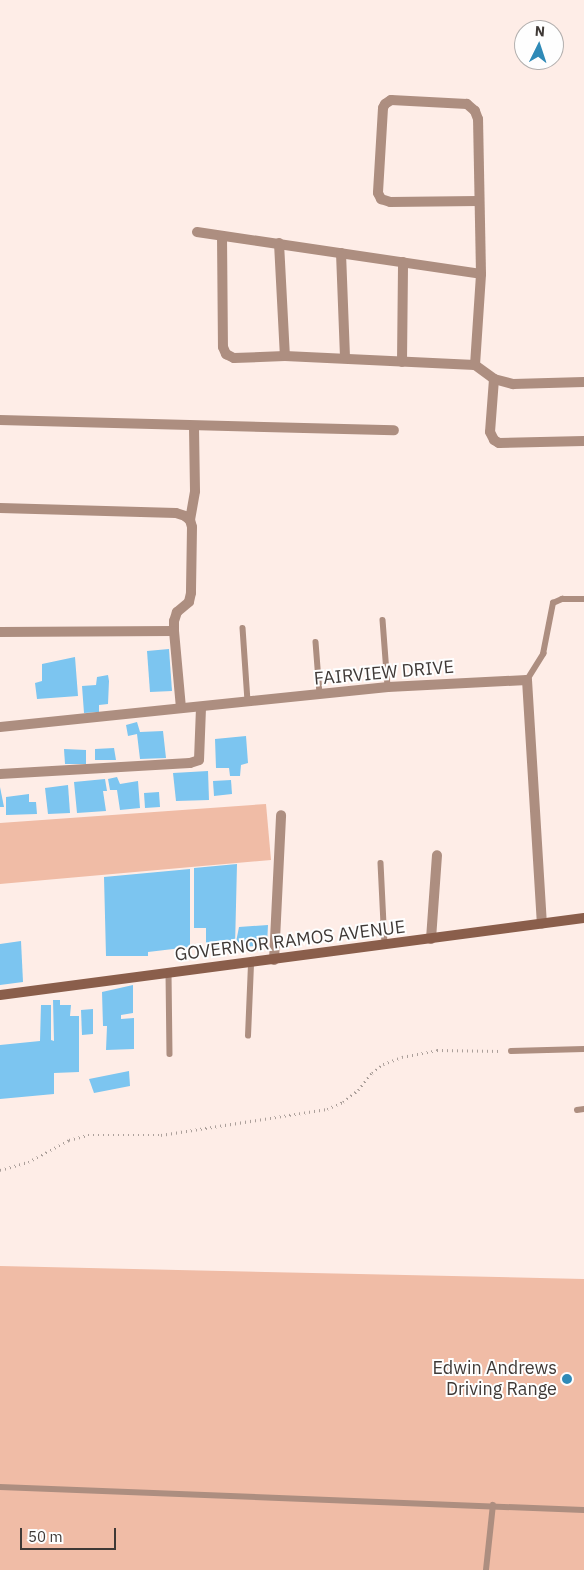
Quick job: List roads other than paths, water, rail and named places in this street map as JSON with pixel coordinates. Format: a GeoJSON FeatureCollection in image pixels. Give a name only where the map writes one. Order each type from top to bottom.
{"type":"FeatureCollection","features":[{"type":"Feature","properties":{"kind":"main road","name":"GOVERNOR RAMOS AVENUE"},"geometry":{"type":"LineString","coordinates":[[0,995],[584,918]]}},
{"type":"Feature","properties":{"kind":"street"},"geometry":{"type":"LineString","coordinates":[[475,365],[481,274],[478,201],[478,119],[476,111],[467,104],[391,100],[385,104],[383,108],[378,193],[381,199],[390,202],[478,201]]}},
{"type":"Feature","properties":{"kind":"street"},"geometry":{"type":"LineString","coordinates":[[197,232],[481,274]]}},
{"type":"Feature","properties":{"kind":"street"},"geometry":{"type":"LineString","coordinates":[[222,236],[223,347],[226,354],[234,358],[285,356],[475,365],[494,380],[513,384],[584,382]]}},
{"type":"Feature","properties":{"kind":"street"},"geometry":{"type":"LineString","coordinates":[[279,243],[285,356]]}},
{"type":"Feature","properties":{"kind":"street"},"geometry":{"type":"LineString","coordinates":[[341,253],[345,358]]}},
{"type":"Feature","properties":{"kind":"street"},"geometry":{"type":"LineString","coordinates":[[402,362],[403,262]]}},
{"type":"Feature","properties":{"kind":"street"},"geometry":{"type":"LineString","coordinates":[[494,380],[490,432],[494,440],[499,443],[584,441]]}},
{"type":"Feature","properties":{"kind":"street"},"geometry":{"type":"LineString","coordinates":[[0,420],[394,430]]}},
{"type":"Feature","properties":{"kind":"street"},"geometry":{"type":"LineString","coordinates":[[181,708],[174,621],[177,612],[189,602],[192,527],[190,520],[195,491],[194,426]]}},
{"type":"Feature","properties":{"kind":"street"},"geometry":{"type":"LineString","coordinates":[[0,508],[176,513],[190,520]]}},
{"type":"Feature","properties":{"kind":"street"},"geometry":{"type":"LineString","coordinates":[[0,632],[174,631]]}},
{"type":"Feature","properties":{"kind":"street"},"geometry":{"type":"LineString","coordinates":[[527,680],[542,924]]}},
{"type":"Feature","properties":{"kind":"street","name":"FAIRVIEW DRIVE"},"geometry":{"type":"LineString","coordinates":[[0,727],[388,687],[527,680]]}},
{"type":"Feature","properties":{"kind":"street"},"geometry":{"type":"LineString","coordinates":[[0,774],[190,763],[199,760],[201,707]]}},
{"type":"Feature","properties":{"kind":"street"},"geometry":{"type":"LineString","coordinates":[[274,960],[281,815]]}},
{"type":"Feature","properties":{"kind":"street"},"geometry":{"type":"LineString","coordinates":[[431,939],[437,855]]}},
{"type":"Feature","properties":{"kind":"lane"},"geometry":{"type":"LineString","coordinates":[[527,680],[543,654],[553,603],[562,599],[584,599]]}},
{"type":"Feature","properties":{"kind":"lane"},"geometry":{"type":"LineString","coordinates":[[383,620],[388,687]]}},
{"type":"Feature","properties":{"kind":"lane"},"geometry":{"type":"LineString","coordinates":[[243,628],[248,702]]}},
{"type":"Feature","properties":{"kind":"lane"},"geometry":{"type":"LineString","coordinates":[[316,642],[320,694]]}},
{"type":"Feature","properties":{"kind":"lane"},"geometry":{"type":"LineString","coordinates":[[381,863],[385,945]]}},
{"type":"Feature","properties":{"kind":"lane"},"geometry":{"type":"LineString","coordinates":[[248,1036],[251,963]]}},
{"type":"Feature","properties":{"kind":"lane"},"geometry":{"type":"LineString","coordinates":[[169,973],[170,1054]]}},
{"type":"Feature","properties":{"kind":"lane"},"geometry":{"type":"LineString","coordinates":[[511,1052],[584,1049]]}},
{"type":"Feature","properties":{"kind":"lane"},"geometry":{"type":"LineString","coordinates":[[577,1110],[584,1109]]}},
{"type":"Feature","properties":{"kind":"lane"},"geometry":{"type":"LineString","coordinates":[[0,1487],[584,1510]]}},
{"type":"Feature","properties":{"kind":"lane"},"geometry":{"type":"LineString","coordinates":[[486,1570],[493,1505]]}},
{"type":"Feature","properties":{"kind":"place","name":"Edwin Andrews Driving Range"},"geometry":{"type":"Point","coordinates":[567,1379]}}]}
